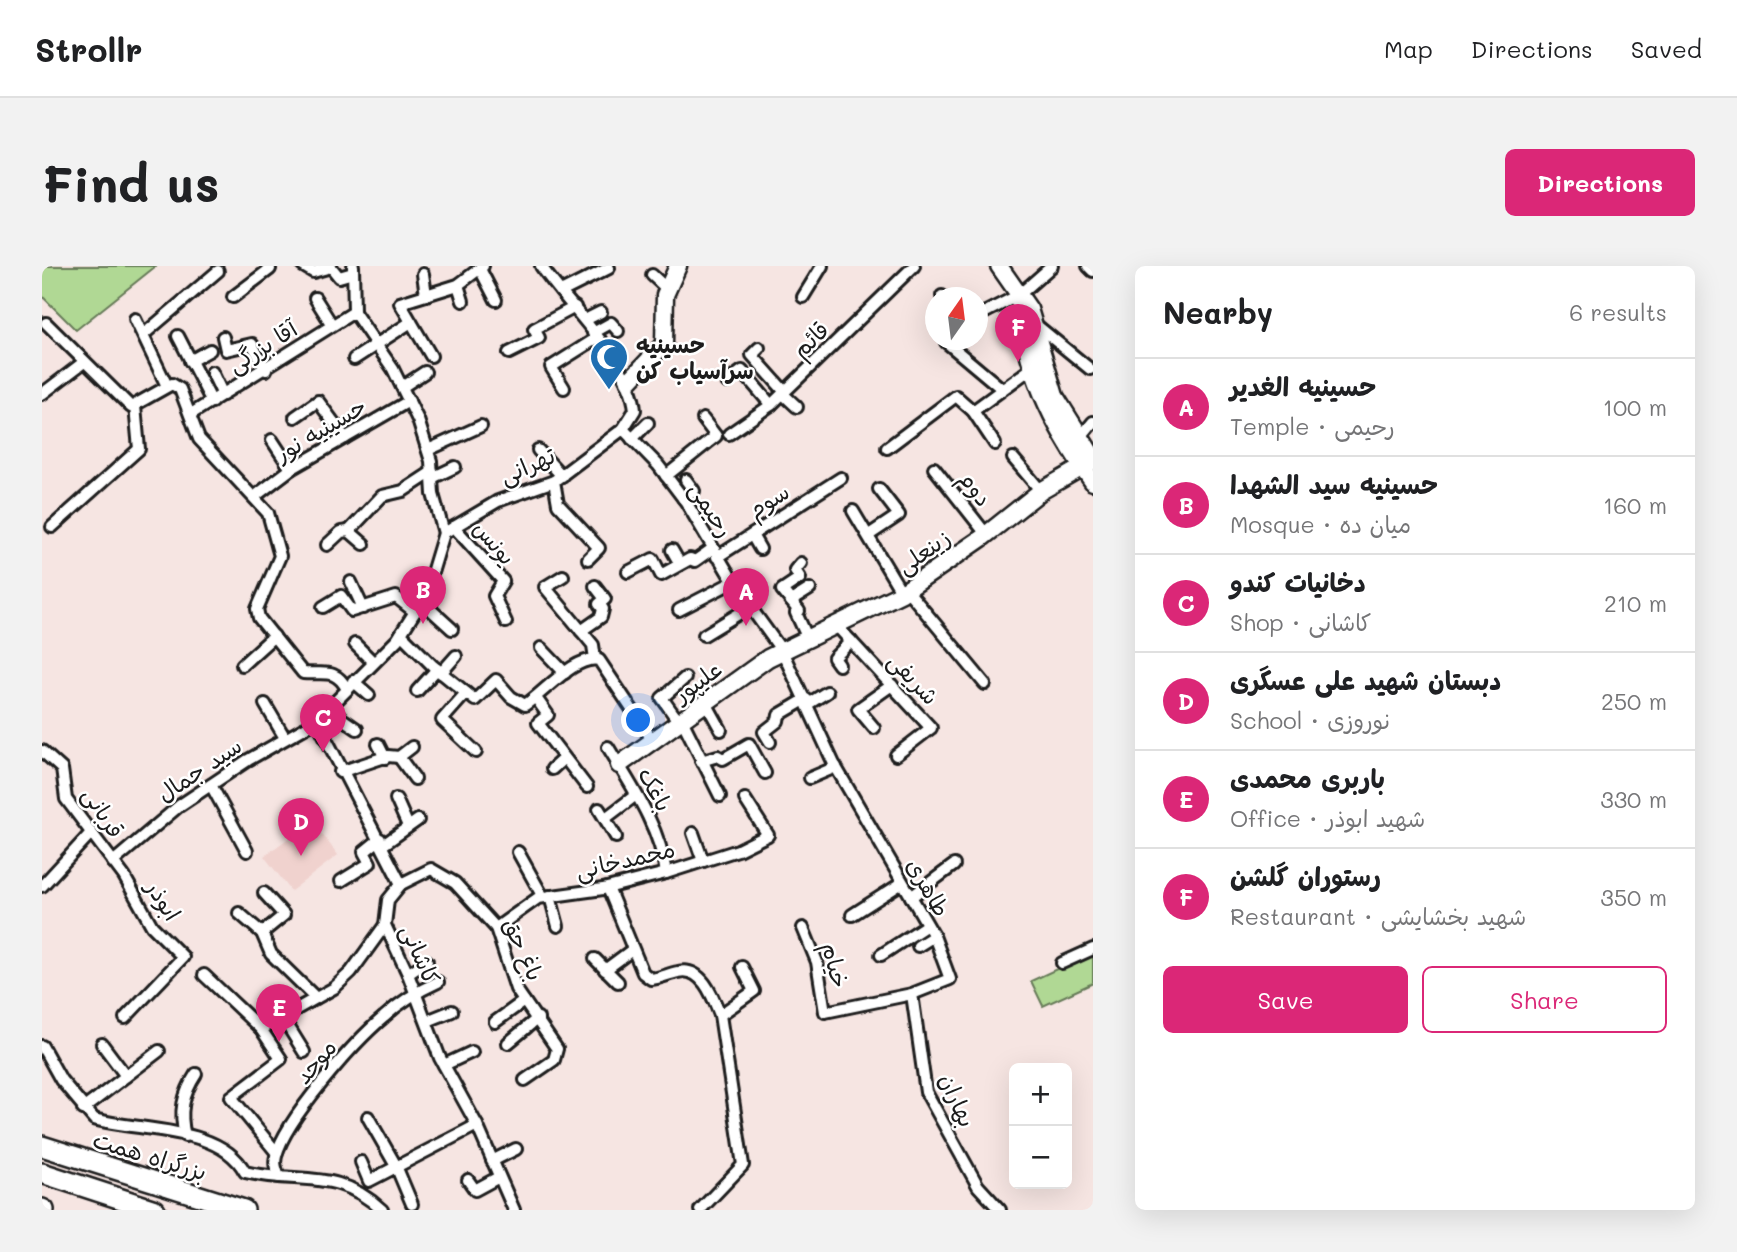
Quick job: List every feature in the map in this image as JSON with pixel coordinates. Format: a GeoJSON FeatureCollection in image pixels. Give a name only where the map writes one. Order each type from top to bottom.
{"type":"FeatureCollection","features":[{"type":"Feature","properties":{"kind":"highway","name":"بزرگراه همت"},"geometry":{"type":"LineString","coordinates":[[42,1146],[244,1210]]}},
{"type":"Feature","properties":{"kind":"highway"},"geometry":{"type":"LineString","coordinates":[[42,1173],[155,1210]]}},
{"type":"Feature","properties":{"kind":"street"},"geometry":{"type":"LineString","coordinates":[[233,297],[270,269],[268,266]]}},
{"type":"Feature","properties":{"kind":"street"},"geometry":{"type":"LineString","coordinates":[[303,266],[313,272],[331,267],[339,277],[353,270],[354,312],[409,401],[428,450],[433,494],[449,530]]}},
{"type":"Feature","properties":{"kind":"street"},"geometry":{"type":"LineString","coordinates":[[462,266],[469,277]]}},
{"type":"Feature","properties":{"kind":"street"},"geometry":{"type":"LineString","coordinates":[[541,266],[575,307],[629,382],[635,410],[623,429]]}},
{"type":"Feature","properties":{"kind":"street"},"geometry":{"type":"LineString","coordinates":[[629,382],[652,361],[664,344],[667,289],[678,266]]}},
{"type":"Feature","properties":{"kind":"street"},"geometry":{"type":"LineString","coordinates":[[803,297],[822,266]]}},
{"type":"Feature","properties":{"kind":"street","name":"قائم"},"geometry":{"type":"LineString","coordinates":[[729,434],[771,405],[914,266]]}},
{"type":"Feature","properties":{"kind":"street"},"geometry":{"type":"LineString","coordinates":[[999,266],[1030,309],[1035,324],[1037,365],[1079,439],[1090,462],[1093,482]]}},
{"type":"Feature","properties":{"kind":"street"},"geometry":{"type":"LineString","coordinates":[[988,311],[1018,295],[1052,266]]}},
{"type":"Feature","properties":{"kind":"street"},"geometry":{"type":"LineString","coordinates":[[1088,266],[1093,271]]}},
{"type":"Feature","properties":{"kind":"street"},"geometry":{"type":"LineString","coordinates":[[431,356],[400,303],[458,285],[482,267],[496,300]]}},
{"type":"Feature","properties":{"kind":"street"},"geometry":{"type":"LineString","coordinates":[[561,292],[610,268]]}},
{"type":"Feature","properties":{"kind":"street"},"geometry":{"type":"LineString","coordinates":[[143,335],[218,271]]}},
{"type":"Feature","properties":{"kind":"street"},"geometry":{"type":"LineString","coordinates":[[423,274],[426,295]]}},
{"type":"Feature","properties":{"kind":"street"},"geometry":{"type":"LineString","coordinates":[[652,275],[667,289]]}},
{"type":"Feature","properties":{"kind":"street"},"geometry":{"type":"LineString","coordinates":[[458,285],[463,301]]}},
{"type":"Feature","properties":{"kind":"street"},"geometry":{"type":"LineString","coordinates":[[1018,295],[1037,365],[1063,439],[1090,462]]}},
{"type":"Feature","properties":{"kind":"street"},"geometry":{"type":"LineString","coordinates":[[315,298],[332,326]]}},
{"type":"Feature","properties":{"kind":"street"},"geometry":{"type":"LineString","coordinates":[[509,353],[539,338],[534,329],[575,307]]}},
{"type":"Feature","properties":{"kind":"street","name":"آقا بزرگی"},"geometry":{"type":"LineString","coordinates":[[191,414],[266,370],[354,312]]}},
{"type":"Feature","properties":{"kind":"street"},"geometry":{"type":"LineString","coordinates":[[584,320],[601,312]]}},
{"type":"Feature","properties":{"kind":"street"},"geometry":{"type":"LineString","coordinates":[[135,319],[167,386]]}},
{"type":"Feature","properties":{"kind":"street"},"geometry":{"type":"LineString","coordinates":[[354,359],[411,322]]}},
{"type":"Feature","properties":{"kind":"street"},"geometry":{"type":"LineString","coordinates":[[46,323],[133,406],[139,449],[52,527]]}},
{"type":"Feature","properties":{"kind":"street"},"geometry":{"type":"LineString","coordinates":[[564,388],[551,367],[611,323],[618,331]]}},
{"type":"Feature","properties":{"kind":"street"},"geometry":{"type":"LineString","coordinates":[[1035,324],[1090,369]]}},
{"type":"Feature","properties":{"kind":"street"},"geometry":{"type":"LineString","coordinates":[[178,336],[212,402]]}},
{"type":"Feature","properties":{"kind":"street"},"geometry":{"type":"LineString","coordinates":[[223,337],[226,350],[252,344],[266,370]]}},
{"type":"Feature","properties":{"kind":"street"},"geometry":{"type":"LineString","coordinates":[[759,348],[752,355],[797,407]]}},
{"type":"Feature","properties":{"kind":"street"},"geometry":{"type":"LineString","coordinates":[[190,361],[210,350]]}},
{"type":"Feature","properties":{"kind":"street"},"geometry":{"type":"LineString","coordinates":[[956,350],[1002,389]]}},
{"type":"Feature","properties":{"kind":"street"},"geometry":{"type":"LineString","coordinates":[[42,394],[84,362]]}},
{"type":"Feature","properties":{"kind":"street"},"geometry":{"type":"LineString","coordinates":[[974,411],[1037,365]]}},
{"type":"Feature","properties":{"kind":"street"},"geometry":{"type":"LineString","coordinates":[[212,372],[223,395]]}},
{"type":"Feature","properties":{"kind":"street"},"geometry":{"type":"LineString","coordinates":[[402,387],[425,372]]}},
{"type":"Feature","properties":{"kind":"street"},"geometry":{"type":"LineString","coordinates":[[727,382],[742,372],[771,405]]}},
{"type":"Feature","properties":{"kind":"street"},"geometry":{"type":"LineString","coordinates":[[133,406],[172,383],[180,389],[199,439],[268,513],[280,556],[257,613],[303,673],[332,672],[369,695]]}},
{"type":"Feature","properties":{"kind":"street"},"geometry":{"type":"LineString","coordinates":[[887,448],[956,396],[974,411],[995,444]]}},
{"type":"Feature","properties":{"kind":"street"},"geometry":{"type":"LineString","coordinates":[[295,417],[318,401],[345,438]]}},
{"type":"Feature","properties":{"kind":"street","name":"حسینیه نور"},"geometry":{"type":"LineString","coordinates":[[254,497],[291,469],[409,401]]}},
{"type":"Feature","properties":{"kind":"street"},"geometry":{"type":"LineString","coordinates":[[666,476],[716,436],[703,419]]}},
{"type":"Feature","properties":{"kind":"street"},"geometry":{"type":"LineString","coordinates":[[1079,439],[1093,422]]}},
{"type":"Feature","properties":{"kind":"street"},"geometry":{"type":"LineString","coordinates":[[632,439],[648,424]]}},
{"type":"Feature","properties":{"kind":"street"},"geometry":{"type":"LineString","coordinates":[[428,450],[481,426]]}},
{"type":"Feature","properties":{"kind":"street","name":"رحیمی"},"geometry":{"type":"LineString","coordinates":[[623,429],[683,498],[750,607],[775,655]]}},
{"type":"Feature","properties":{"kind":"street","name":"تهرانی"},"geometry":{"type":"LineString","coordinates":[[449,530],[498,501],[558,479],[623,429]]}},
{"type":"Feature","properties":{"kind":"street"},"geometry":{"type":"LineString","coordinates":[[272,440],[291,469]]}},
{"type":"Feature","properties":{"kind":"street"},"geometry":{"type":"LineString","coordinates":[[538,450],[558,479],[558,504],[599,548],[588,559]]}},
{"type":"Feature","properties":{"kind":"street"},"geometry":{"type":"LineString","coordinates":[[1013,458],[1041,491]]}},
{"type":"Feature","properties":{"kind":"street","name":"زینعلی"},"geometry":{"type":"LineString","coordinates":[[775,655],[904,592],[1041,491],[1090,462]]}},
{"type":"Feature","properties":{"kind":"street"},"geometry":{"type":"LineString","coordinates":[[327,545],[341,532],[349,531],[382,496],[403,491],[432,475],[455,467]]}},
{"type":"Feature","properties":{"kind":"street","name":"دوم"},"geometry":{"type":"LineString","coordinates":[[934,468],[986,534]]}},
{"type":"Feature","properties":{"kind":"street","name":"سوم"},"geometry":{"type":"LineString","coordinates":[[680,564],[715,553],[752,535],[841,478]]}},
{"type":"Feature","properties":{"kind":"street"},"geometry":{"type":"LineString","coordinates":[[683,498],[694,491],[686,480]]}},
{"type":"Feature","properties":{"kind":"street"},"geometry":{"type":"LineString","coordinates":[[869,535],[899,514],[879,489]]}},
{"type":"Feature","properties":{"kind":"street"},"geometry":{"type":"LineString","coordinates":[[853,511],[904,592],[985,684]]}},
{"type":"Feature","properties":{"kind":"street","name":"سید جمال"},"geometry":{"type":"LineString","coordinates":[[113,862],[170,814],[211,785],[317,721],[401,634],[425,596],[449,530]]}},
{"type":"Feature","properties":{"kind":"street","name":"یونس"},"geometry":{"type":"LineString","coordinates":[[449,530],[503,582],[494,596],[506,622]]}},
{"type":"Feature","properties":{"kind":"street"},"geometry":{"type":"LineString","coordinates":[[349,531],[364,544]]}},
{"type":"Feature","properties":{"kind":"street"},"geometry":{"type":"LineString","coordinates":[[752,535],[760,549]]}},
{"type":"Feature","properties":{"kind":"street"},"geometry":{"type":"LineString","coordinates":[[628,572],[653,559],[661,575],[680,564],[672,550]]}},
{"type":"Feature","properties":{"kind":"street"},"geometry":{"type":"LineString","coordinates":[[801,563],[795,569],[800,578],[782,590],[799,611],[796,613],[808,639]]}},
{"type":"Feature","properties":{"kind":"street"},"geometry":{"type":"LineString","coordinates":[[563,576],[545,587],[593,645],[595,659],[653,741]]}},
{"type":"Feature","properties":{"kind":"street"},"geometry":{"type":"LineString","coordinates":[[351,582],[363,608]]}},
{"type":"Feature","properties":{"kind":"street"},"geometry":{"type":"LineString","coordinates":[[679,610],[733,582]]}},
{"type":"Feature","properties":{"kind":"street"},"geometry":{"type":"LineString","coordinates":[[581,631],[601,617],[603,609],[599,604],[605,599],[595,586]]}},
{"type":"Feature","properties":{"kind":"street"},"geometry":{"type":"LineString","coordinates":[[791,601],[810,589]]}},
{"type":"Feature","properties":{"kind":"street"},"geometry":{"type":"LineString","coordinates":[[323,607],[341,596],[352,611],[396,597],[415,612]]}},
{"type":"Feature","properties":{"kind":"street"},"geometry":{"type":"LineString","coordinates":[[425,596],[431,605],[430,609],[452,629]]}},
{"type":"Feature","properties":{"kind":"street"},"geometry":{"type":"LineString","coordinates":[[704,635],[750,607]]}},
{"type":"Feature","properties":{"kind":"street","name":"شریفی"},"geometry":{"type":"LineString","coordinates":[[836,625],[931,727],[896,755]]}},
{"type":"Feature","properties":{"kind":"street"},"geometry":{"type":"LineString","coordinates":[[401,634],[439,671],[475,700],[496,680],[511,697],[525,705],[565,673],[588,659],[595,659]]}},
{"type":"Feature","properties":{"kind":"street"},"geometry":{"type":"LineString","coordinates":[[242,665],[274,636]]}},
{"type":"Feature","properties":{"kind":"street"},"geometry":{"type":"LineString","coordinates":[[839,665],[834,659],[851,641]]}},
{"type":"Feature","properties":{"kind":"street"},"geometry":{"type":"LineString","coordinates":[[355,644],[373,662]]}},
{"type":"Feature","properties":{"kind":"street"},"geometry":{"type":"LineString","coordinates":[[541,648],[565,673]]}},
{"type":"Feature","properties":{"kind":"street","name":"طاهری"},"geometry":{"type":"LineString","coordinates":[[775,655],[807,701],[836,767],[934,936],[950,979],[912,994],[825,1012]]}},
{"type":"Feature","properties":{"kind":"street","name":"علیپور"},"geometry":{"type":"LineString","coordinates":[[619,765],[775,655]]}},
{"type":"Feature","properties":{"kind":"street"},"geometry":{"type":"LineString","coordinates":[[417,691],[456,656]]}},
{"type":"Feature","properties":{"kind":"street"},"geometry":{"type":"LineString","coordinates":[[685,678],[662,698],[680,721],[720,796]]}},
{"type":"Feature","properties":{"kind":"street"},"geometry":{"type":"LineString","coordinates":[[874,728],[858,709],[891,685]]}},
{"type":"Feature","properties":{"kind":"street"},"geometry":{"type":"LineString","coordinates":[[466,692],[442,719],[476,752]]}},
{"type":"Feature","properties":{"kind":"street"},"geometry":{"type":"LineString","coordinates":[[770,742],[764,732],[778,721],[779,715],[827,692]]}},
{"type":"Feature","properties":{"kind":"street"},"geometry":{"type":"LineString","coordinates":[[536,698],[548,715],[538,723],[587,787]]}},
{"type":"Feature","properties":{"kind":"street"},"geometry":{"type":"LineString","coordinates":[[706,703],[721,730]]}},
{"type":"Feature","properties":{"kind":"street"},"geometry":{"type":"LineString","coordinates":[[265,704],[285,738]]}},
{"type":"Feature","properties":{"kind":"street"},"geometry":{"type":"LineString","coordinates":[[328,709],[357,729]]}},
{"type":"Feature","properties":{"kind":"street"},"geometry":{"type":"LineString","coordinates":[[317,721],[340,772],[381,842],[401,884]]}},
{"type":"Feature","properties":{"kind":"street"},"geometry":{"type":"LineString","coordinates":[[533,741],[545,733]]}},
{"type":"Feature","properties":{"kind":"street"},"geometry":{"type":"LineString","coordinates":[[378,744],[384,758]]}},
{"type":"Feature","properties":{"kind":"street"},"geometry":{"type":"LineString","coordinates":[[702,764],[718,756],[723,759],[749,744],[765,773]]}},
{"type":"Feature","properties":{"kind":"street"},"geometry":{"type":"LineString","coordinates":[[340,772],[384,758],[399,757],[412,747]]}},
{"type":"Feature","properties":{"kind":"street","name":"باغک"},"geometry":{"type":"LineString","coordinates":[[608,747],[636,795],[663,855],[666,873]]}},
{"type":"Feature","properties":{"kind":"street","name":"قربانی"},"geometry":{"type":"LineString","coordinates":[[42,751],[65,774],[66,799],[113,862]]}},
{"type":"Feature","properties":{"kind":"street"},"geometry":{"type":"LineString","coordinates":[[399,757],[415,779]]}},
{"type":"Feature","properties":{"kind":"street"},"geometry":{"type":"LineString","coordinates":[[552,769],[563,759]]}},
{"type":"Feature","properties":{"kind":"street"},"geometry":{"type":"LineString","coordinates":[[810,778],[836,767]]}},
{"type":"Feature","properties":{"kind":"street"},"geometry":{"type":"LineString","coordinates":[[211,785],[247,851]]}},
{"type":"Feature","properties":{"kind":"street"},"geometry":{"type":"LineString","coordinates":[[616,837],[603,813],[636,795]]}},
{"type":"Feature","properties":{"kind":"street"},"geometry":{"type":"LineString","coordinates":[[341,881],[370,863],[364,852],[413,823],[396,799]]}},
{"type":"Feature","properties":{"kind":"street","name":"محمدخانی"},"geometry":{"type":"LineString","coordinates":[[496,928],[523,906],[546,897],[608,888],[666,873],[738,850],[768,835],[746,799]]}},
{"type":"Feature","properties":{"kind":"street"},"geometry":{"type":"LineString","coordinates":[[693,833],[703,862]]}},
{"type":"Feature","properties":{"kind":"street"},"geometry":{"type":"LineString","coordinates":[[42,886],[90,834]]}},
{"type":"Feature","properties":{"kind":"street"},"geometry":{"type":"LineString","coordinates":[[518,852],[546,897],[558,926]]}},
{"type":"Feature","properties":{"kind":"street","name":"ابوذر"},"geometry":{"type":"LineString","coordinates":[[113,862],[134,891],[152,926],[183,957],[125,1018]]}},
{"type":"Feature","properties":{"kind":"street"},"geometry":{"type":"LineString","coordinates":[[911,897],[954,865]]}},
{"type":"Feature","properties":{"kind":"street","name":"باغ حق"},"geometry":{"type":"LineString","coordinates":[[401,884],[431,869],[439,871],[455,883],[496,928],[510,976],[557,1049],[557,1055],[525,1080]]}},
{"type":"Feature","properties":{"kind":"street"},"geometry":{"type":"LineString","coordinates":[[852,915],[902,883]]}},
{"type":"Feature","properties":{"kind":"street","name":"کاشانی"},"geometry":{"type":"LineString","coordinates":[[401,884],[388,900],[385,925],[416,992],[444,1065],[477,1125],[514,1210]]}},
{"type":"Feature","properties":{"kind":"street"},"geometry":{"type":"LineString","coordinates":[[608,888],[643,973],[651,979],[680,971],[695,973],[711,993],[720,1015],[743,1165],[700,1210]]}},
{"type":"Feature","properties":{"kind":"street"},"geometry":{"type":"LineString","coordinates":[[261,933],[284,915],[264,893]]}},
{"type":"Feature","properties":{"kind":"street"},"geometry":{"type":"LineString","coordinates":[[239,913],[261,933],[271,954],[316,998]]}},
{"type":"Feature","properties":{"kind":"street"},"geometry":{"type":"LineString","coordinates":[[261,1029],[316,998],[351,972],[385,925]]}},
{"type":"Feature","properties":{"kind":"street"},"geometry":{"type":"LineString","coordinates":[[881,955],[927,925]]}},
{"type":"Feature","properties":{"kind":"street","name":"خیام"},"geometry":{"type":"LineString","coordinates":[[803,928],[817,962],[825,1012]]}},
{"type":"Feature","properties":{"kind":"street"},"geometry":{"type":"LineString","coordinates":[[918,946],[934,936]]}},
{"type":"Feature","properties":{"kind":"street"},"geometry":{"type":"LineString","coordinates":[[1062,964],[1093,949]]}},
{"type":"Feature","properties":{"kind":"street"},"geometry":{"type":"LineString","coordinates":[[605,970],[632,950]]}},
{"type":"Feature","properties":{"kind":"street"},"geometry":{"type":"LineString","coordinates":[[594,959],[618,982]]}},
{"type":"Feature","properties":{"kind":"street"},"geometry":{"type":"LineString","coordinates":[[408,974],[427,961]]}},
{"type":"Feature","properties":{"kind":"street"},"geometry":{"type":"LineString","coordinates":[[720,1015],[754,991],[742,967]]}},
{"type":"Feature","properties":{"kind":"street"},"geometry":{"type":"LineString","coordinates":[[204,975],[261,1029],[281,1059],[232,1097],[277,1153],[274,1165],[279,1177]]}},
{"type":"Feature","properties":{"kind":"street","name":"موحد"},"geometry":{"type":"LineString","coordinates":[[277,1153],[312,1094],[382,1018],[416,992],[438,982]]}},
{"type":"Feature","properties":{"kind":"street","name":"بهاران"},"geometry":{"type":"LineString","coordinates":[[912,994],[926,1092],[978,1186],[1000,1210]]}},
{"type":"Feature","properties":{"kind":"street"},"geometry":{"type":"LineString","coordinates":[[495,1023],[524,1001]]}},
{"type":"Feature","properties":{"kind":"street"},"geometry":{"type":"LineString","coordinates":[[427,1021],[452,1011]]}},
{"type":"Feature","properties":{"kind":"street"},"geometry":{"type":"LineString","coordinates":[[283,1018],[304,1052]]}},
{"type":"Feature","properties":{"kind":"street"},"geometry":{"type":"LineString","coordinates":[[508,1043],[538,1018]]}},
{"type":"Feature","properties":{"kind":"street"},"geometry":{"type":"LineString","coordinates":[[102,1044],[126,1076]]}},
{"type":"Feature","properties":{"kind":"street"},"geometry":{"type":"LineString","coordinates":[[42,1046],[54,1069],[83,1109],[94,1119],[146,1126],[185,1136],[234,1155],[246,1172],[334,1182],[363,1192],[382,1210]]}},
{"type":"Feature","properties":{"kind":"street"},"geometry":{"type":"LineString","coordinates":[[83,1109],[159,1051]]}},
{"type":"Feature","properties":{"kind":"street"},"geometry":{"type":"LineString","coordinates":[[444,1065],[472,1052]]}},
{"type":"Feature","properties":{"kind":"street"},"geometry":{"type":"LineString","coordinates":[[185,1136],[182,1107],[187,1089],[196,1074]]}},
{"type":"Feature","properties":{"kind":"street"},"geometry":{"type":"LineString","coordinates":[[368,1117],[397,1166],[412,1204]]}},
{"type":"Feature","properties":{"kind":"street"},"geometry":{"type":"LineString","coordinates":[[361,1163],[369,1181],[477,1125]]}},
{"type":"Feature","properties":{"kind":"street"},"geometry":{"type":"LineString","coordinates":[[492,1161],[516,1149]]}},
{"type":"Feature","properties":{"kind":"street"},"geometry":{"type":"LineString","coordinates":[[468,1180],[475,1190],[499,1177]]}},
{"type":"Feature","properties":{"kind":"shaded area"},"geometry":{"type":"Polygon","coordinates":[[[312,821],[338,855],[291,891],[264,856],[312,821]]]}},
{"type":"Feature","properties":{"kind":"green space"},"geometry":{"type":"Polygon","coordinates":[[[42,266],[156,266],[76,330],[42,296],[42,266]]]}},
{"type":"Feature","properties":{"kind":"green space"},"geometry":{"type":"Polygon","coordinates":[[[1093,952],[1093,983],[1043,1006],[1031,981],[1093,952]]]}},
{"type":"Feature","properties":{"kind":"place","name":"رستوران گلشن"},"geometry":{"type":"Point","coordinates":[1018,362]}},
{"type":"Feature","properties":{"kind":"place","name":"حسینیه سرآسیاب کن"},"geometry":{"type":"Point","coordinates":[609,391]}},
{"type":"Feature","properties":{"kind":"place","name":"حسینیه سید الشهدا"},"geometry":{"type":"Point","coordinates":[423,624]}},
{"type":"Feature","properties":{"kind":"place","name":"حسینیه الغدیر"},"geometry":{"type":"Point","coordinates":[746,626]}},
{"type":"Feature","properties":{"kind":"place","name":"دخانیات کندو"},"geometry":{"type":"Point","coordinates":[323,752]}},
{"type":"Feature","properties":{"kind":"place","name":"دبستان شهید علی عسگری"},"geometry":{"type":"Point","coordinates":[301,856]}},
{"type":"Feature","properties":{"kind":"place","name":"باربری محمدی"},"geometry":{"type":"Point","coordinates":[279,1042]}}]}
